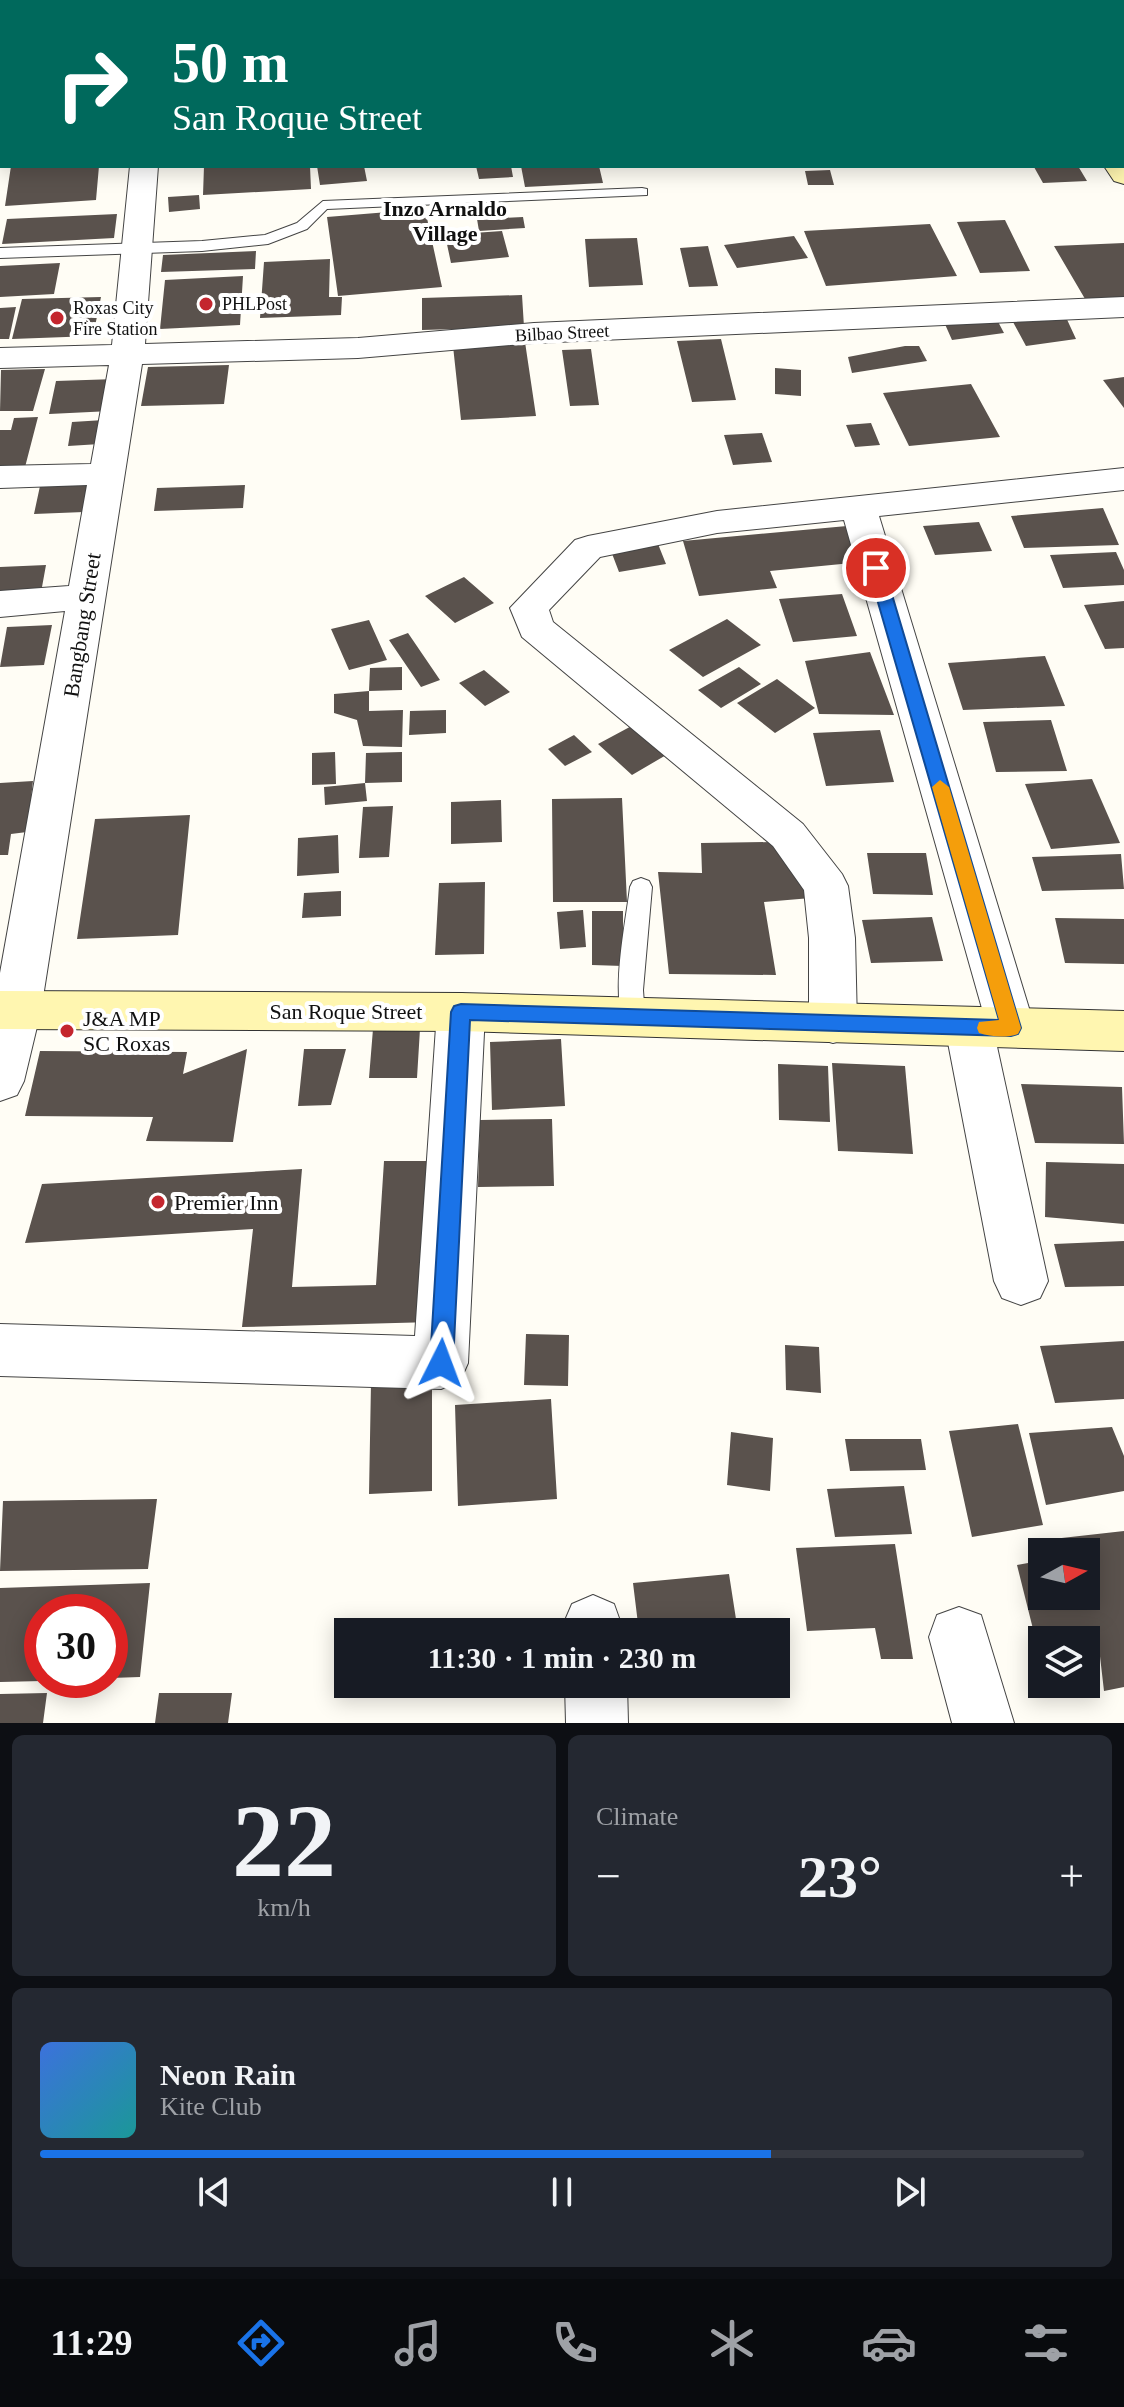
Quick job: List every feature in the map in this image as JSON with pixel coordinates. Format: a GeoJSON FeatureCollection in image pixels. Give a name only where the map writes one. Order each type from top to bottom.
{"type":"FeatureCollection","features":[{"type":"Feature","properties":{"kind":"main road","name":"San Roque Street"},"geometry":{"type":"LineString","coordinates":[[9,1010],[461,1012],[1124,1031]]}},
{"type":"Feature","properties":{"kind":"street","name":"Bangbang Street"},"geometry":{"type":"LineString","coordinates":[[0,1081],[9,1010],[87,597],[127,355],[144,168]]}},
{"type":"Feature","properties":{"kind":"street","name":"Bilbao Street"},"geometry":{"type":"LineString","coordinates":[[0,358],[358,348],[534,333],[1124,307]]}},
{"type":"Feature","properties":{"kind":"street"},"geometry":{"type":"LineString","coordinates":[[0,477],[107,474]]}},
{"type":"Feature","properties":{"kind":"street"},"geometry":{"type":"LineString","coordinates":[[833,1024],[832,938],[826,886],[788,835],[536,628],[529,608],[588,548],[717,522],[858,507],[1120,490]]}},
{"type":"Feature","properties":{"kind":"street"},"geometry":{"type":"LineString","coordinates":[[858,507],[990,1028],[1021,1281]]}},
{"type":"Feature","properties":{"kind":"street"},"geometry":{"type":"LineString","coordinates":[[0,604],[87,597]]}},
{"type":"Feature","properties":{"kind":"street"},"geometry":{"type":"LineString","coordinates":[[0,1350],[441,1363],[461,1012]]}},
{"type":"Feature","properties":{"kind":"street"},"geometry":{"type":"LineString","coordinates":[[959,1637],[983,1723]]}},
{"type":"Feature","properties":{"kind":"street"},"geometry":{"type":"LineString","coordinates":[[596,1698],[597,1723]]}},
{"type":"Feature","properties":{"kind":"lane"},"geometry":{"type":"LineString","coordinates":[[0,253],[202,246],[268,239],[302,226],[323,205],[642,192]]}},
{"type":"Feature","properties":{"kind":"lane"},"geometry":{"type":"LineString","coordinates":[[633,1018],[631,990],[641,887]]}},
{"type":"Feature","properties":{"kind":"building"},"geometry":{"type":"Polygon","coordinates":[[[11,168],[99,168],[96,200],[5,206],[11,168]]]}},
{"type":"Feature","properties":{"kind":"building"},"geometry":{"type":"Polygon","coordinates":[[[204,168],[310,168],[311,189],[203,195],[204,168]]]}},
{"type":"Feature","properties":{"kind":"building"},"geometry":{"type":"Polygon","coordinates":[[[317,168],[364,168],[367,181],[320,185],[317,168]]]}},
{"type":"Feature","properties":{"kind":"building"},"geometry":{"type":"Polygon","coordinates":[[[476,168],[511,168],[513,177],[479,179],[476,168]]]}},
{"type":"Feature","properties":{"kind":"building"},"geometry":{"type":"Polygon","coordinates":[[[521,168],[599,168],[603,183],[525,187],[521,168]]]}},
{"type":"Feature","properties":{"kind":"building"},"geometry":{"type":"Polygon","coordinates":[[[1035,168],[1079,168],[1087,181],[1043,183],[1035,168]]]}},
{"type":"Feature","properties":{"kind":"building"},"geometry":{"type":"Polygon","coordinates":[[[830,170],[834,185],[808,185],[805,171],[830,170]]]}},
{"type":"Feature","properties":{"kind":"building"},"geometry":{"type":"Polygon","coordinates":[[[199,195],[200,209],[169,212],[168,197],[199,195]]]}},
{"type":"Feature","properties":{"kind":"building"},"geometry":{"type":"Polygon","coordinates":[[[425,209],[442,287],[338,296],[327,217],[425,209]]]}},
{"type":"Feature","properties":{"kind":"building"},"geometry":{"type":"Polygon","coordinates":[[[117,214],[114,238],[2,244],[7,219],[117,214]]]}},
{"type":"Feature","properties":{"kind":"building"},"geometry":{"type":"Polygon","coordinates":[[[523,217],[525,228],[479,231],[477,219],[523,217]]]}},
{"type":"Feature","properties":{"kind":"building"},"geometry":{"type":"Polygon","coordinates":[[[1005,220],[1030,271],[980,273],[957,222],[1005,220]]]}},
{"type":"Feature","properties":{"kind":"building"},"geometry":{"type":"Polygon","coordinates":[[[930,224],[957,276],[826,286],[804,231],[930,224]]]}},
{"type":"Feature","properties":{"kind":"building"},"geometry":{"type":"Polygon","coordinates":[[[502,231],[509,257],[451,263],[445,235],[502,231]]]}},
{"type":"Feature","properties":{"kind":"building"},"geometry":{"type":"Polygon","coordinates":[[[794,236],[808,258],[737,268],[724,245],[794,236]]]}},
{"type":"Feature","properties":{"kind":"building"},"geometry":{"type":"Polygon","coordinates":[[[637,238],[643,285],[589,287],[585,239],[637,238]]]}},
{"type":"Feature","properties":{"kind":"building"},"geometry":{"type":"Polygon","coordinates":[[[1124,243],[1124,302],[1088,304],[1054,246],[1124,243]]]}},
{"type":"Feature","properties":{"kind":"building"},"geometry":{"type":"Polygon","coordinates":[[[708,246],[718,286],[689,287],[680,248],[708,246]]]}},
{"type":"Feature","properties":{"kind":"building"},"geometry":{"type":"Polygon","coordinates":[[[256,251],[255,269],[161,272],[163,255],[256,251]]]}},
{"type":"Feature","properties":{"kind":"building"},"geometry":{"type":"Polygon","coordinates":[[[330,259],[329,297],[342,297],[341,315],[260,318],[264,262],[330,259]]]}},
{"type":"Feature","properties":{"kind":"building"},"geometry":{"type":"Polygon","coordinates":[[[60,263],[54,294],[0,297],[0,266],[60,263]]]}},
{"type":"Feature","properties":{"kind":"building"},"geometry":{"type":"Polygon","coordinates":[[[243,276],[240,325],[160,329],[165,280],[243,276]]]}},
{"type":"Feature","properties":{"kind":"building"},"geometry":{"type":"Polygon","coordinates":[[[522,295],[524,327],[422,330],[422,298],[522,295]]]}},
{"type":"Feature","properties":{"kind":"building","name":"Roxas City Fire Station"},"geometry":{"type":"Polygon","coordinates":[[[101,297],[93,336],[12,339],[22,299],[101,297]]]}},
{"type":"Feature","properties":{"kind":"building"},"geometry":{"type":"Polygon","coordinates":[[[16,307],[9,339],[0,339],[0,308],[16,307]]]}},
{"type":"Feature","properties":{"kind":"building"},"geometry":{"type":"Polygon","coordinates":[[[1064,313],[1076,339],[1026,346],[1013,322],[1064,313]]]}},
{"type":"Feature","properties":{"kind":"building"},"geometry":{"type":"Polygon","coordinates":[[[995,316],[1004,333],[952,340],[944,322],[995,316]]]}},
{"type":"Feature","properties":{"kind":"building"},"geometry":{"type":"Polygon","coordinates":[[[721,339],[736,400],[692,402],[677,341],[721,339]]]}},
{"type":"Feature","properties":{"kind":"building"},"geometry":{"type":"Polygon","coordinates":[[[525,342],[536,416],[461,420],[453,346],[525,342]]]}},
{"type":"Feature","properties":{"kind":"building"},"geometry":{"type":"Polygon","coordinates":[[[919,346],[927,361],[852,373],[848,357],[919,346]]]}},
{"type":"Feature","properties":{"kind":"building"},"geometry":{"type":"Polygon","coordinates":[[[591,349],[599,405],[570,406],[562,350],[591,349]]]}},
{"type":"Feature","properties":{"kind":"building"},"geometry":{"type":"Polygon","coordinates":[[[229,365],[224,404],[141,406],[148,367],[229,365]]]}},
{"type":"Feature","properties":{"kind":"building"},"geometry":{"type":"Polygon","coordinates":[[[775,368],[801,370],[801,396],[775,394],[775,368]]]}},
{"type":"Feature","properties":{"kind":"building"},"geometry":{"type":"Polygon","coordinates":[[[45,369],[33,411],[0,411],[1,370],[45,369]]]}},
{"type":"Feature","properties":{"kind":"building"},"geometry":{"type":"Polygon","coordinates":[[[1124,377],[1124,408],[1103,380],[1124,377]]]}},
{"type":"Feature","properties":{"kind":"building"},"geometry":{"type":"Polygon","coordinates":[[[116,379],[111,411],[49,414],[56,381],[116,379]]]}},
{"type":"Feature","properties":{"kind":"building"},"geometry":{"type":"Polygon","coordinates":[[[971,384],[1000,437],[909,446],[883,393],[971,384]]]}},
{"type":"Feature","properties":{"kind":"building"},"geometry":{"type":"Polygon","coordinates":[[[38,417],[24,471],[0,472],[0,430],[11,430],[14,418],[38,417]]]}},
{"type":"Feature","properties":{"kind":"building"},"geometry":{"type":"Polygon","coordinates":[[[104,420],[100,444],[68,446],[72,422],[104,420]]]}},
{"type":"Feature","properties":{"kind":"building"},"geometry":{"type":"Polygon","coordinates":[[[871,423],[880,445],[855,447],[846,425],[871,423]]]}},
{"type":"Feature","properties":{"kind":"building"},"geometry":{"type":"Polygon","coordinates":[[[762,433],[772,462],[733,465],[724,435],[762,433]]]}},
{"type":"Feature","properties":{"kind":"building"},"geometry":{"type":"Polygon","coordinates":[[[89,484],[84,512],[34,514],[40,486],[89,484]]]}},
{"type":"Feature","properties":{"kind":"building"},"geometry":{"type":"Polygon","coordinates":[[[245,485],[243,508],[154,511],[157,488],[245,485]]]}},
{"type":"Feature","properties":{"kind":"building"},"geometry":{"type":"Polygon","coordinates":[[[1103,508],[1119,545],[1024,548],[1011,516],[1103,508]]]}},
{"type":"Feature","properties":{"kind":"building"},"geometry":{"type":"Polygon","coordinates":[[[979,522],[992,551],[935,555],[923,526],[979,522]]]}},
{"type":"Feature","properties":{"kind":"building"},"geometry":{"type":"Polygon","coordinates":[[[847,526],[862,562],[770,571],[777,588],[699,596],[683,541],[847,526]]]}},
{"type":"Feature","properties":{"kind":"building"},"geometry":{"type":"Polygon","coordinates":[[[658,544],[666,564],[619,572],[611,551],[658,544]]]}},
{"type":"Feature","properties":{"kind":"building"},"geometry":{"type":"Polygon","coordinates":[[[1116,552],[1124,570],[1124,585],[1063,588],[1050,555],[1116,552]]]}},
{"type":"Feature","properties":{"kind":"building"},"geometry":{"type":"Polygon","coordinates":[[[46,565],[40,598],[0,600],[0,567],[46,565]]]}},
{"type":"Feature","properties":{"kind":"building"},"geometry":{"type":"Polygon","coordinates":[[[464,577],[494,603],[455,623],[425,596],[464,577]]]}},
{"type":"Feature","properties":{"kind":"building"},"geometry":{"type":"Polygon","coordinates":[[[842,594],[857,636],[793,642],[779,599],[842,594]]]}},
{"type":"Feature","properties":{"kind":"building"},"geometry":{"type":"Polygon","coordinates":[[[1124,601],[1124,648],[1105,649],[1084,605],[1124,601]]]}},
{"type":"Feature","properties":{"kind":"building"},"geometry":{"type":"Polygon","coordinates":[[[727,619],[761,645],[703,677],[669,650],[727,619]]]}},
{"type":"Feature","properties":{"kind":"building"},"geometry":{"type":"Polygon","coordinates":[[[369,620],[387,660],[349,670],[331,629],[369,620]]]}},
{"type":"Feature","properties":{"kind":"building"},"geometry":{"type":"Polygon","coordinates":[[[52,625],[44,665],[0,667],[7,627],[52,625]]]}},
{"type":"Feature","properties":{"kind":"building"},"geometry":{"type":"Polygon","coordinates":[[[408,633],[440,680],[421,687],[389,640],[408,633]]]}},
{"type":"Feature","properties":{"kind":"building"},"geometry":{"type":"Polygon","coordinates":[[[870,652],[894,715],[819,714],[805,661],[870,652]]]}},
{"type":"Feature","properties":{"kind":"building"},"geometry":{"type":"Polygon","coordinates":[[[1045,656],[1065,706],[963,710],[948,663],[1045,656]]]}},
{"type":"Feature","properties":{"kind":"building"},"geometry":{"type":"Polygon","coordinates":[[[402,667],[402,690],[369,691],[370,668],[402,667]]]}},
{"type":"Feature","properties":{"kind":"building"},"geometry":{"type":"Polygon","coordinates":[[[739,667],[761,684],[721,708],[698,690],[739,667]]]}},
{"type":"Feature","properties":{"kind":"building"},"geometry":{"type":"Polygon","coordinates":[[[484,670],[510,692],[485,706],[459,683],[484,670]]]}},
{"type":"Feature","properties":{"kind":"building"},"geometry":{"type":"Polygon","coordinates":[[[777,679],[815,708],[775,733],[737,703],[777,679]]]}},
{"type":"Feature","properties":{"kind":"building"},"geometry":{"type":"Polygon","coordinates":[[[369,691],[369,711],[403,710],[402,747],[363,746],[357,720],[334,713],[334,694],[369,691]]]}},
{"type":"Feature","properties":{"kind":"building"},"geometry":{"type":"Polygon","coordinates":[[[446,710],[446,733],[409,735],[410,711],[446,710]]]}},
{"type":"Feature","properties":{"kind":"building"},"geometry":{"type":"Polygon","coordinates":[[[1051,720],[1067,771],[996,772],[983,722],[1051,720]]]}},
{"type":"Feature","properties":{"kind":"building"},"geometry":{"type":"Polygon","coordinates":[[[639,722],[673,751],[632,775],[598,744],[639,722]]]}},
{"type":"Feature","properties":{"kind":"building"},"geometry":{"type":"Polygon","coordinates":[[[880,730],[894,782],[826,786],[813,733],[880,730]]]}},
{"type":"Feature","properties":{"kind":"building"},"geometry":{"type":"Polygon","coordinates":[[[574,735],[592,752],[565,766],[548,749],[574,735]]]}},
{"type":"Feature","properties":{"kind":"building"},"geometry":{"type":"Polygon","coordinates":[[[335,752],[336,784],[312,785],[312,753],[335,752]]]}},
{"type":"Feature","properties":{"kind":"building"},"geometry":{"type":"Polygon","coordinates":[[[402,752],[402,782],[365,783],[366,753],[402,752]]]}},
{"type":"Feature","properties":{"kind":"building"},"geometry":{"type":"Polygon","coordinates":[[[1092,779],[1120,843],[1051,849],[1025,784],[1092,779]]]}},
{"type":"Feature","properties":{"kind":"building"},"geometry":{"type":"Polygon","coordinates":[[[33,781],[27,832],[11,834],[8,855],[0,855],[0,783],[33,781]]]}},
{"type":"Feature","properties":{"kind":"building"},"geometry":{"type":"Polygon","coordinates":[[[365,783],[367,801],[325,805],[324,787],[365,783]]]}},
{"type":"Feature","properties":{"kind":"building"},"geometry":{"type":"Polygon","coordinates":[[[622,798],[627,902],[553,902],[552,799],[622,798]]]}},
{"type":"Feature","properties":{"kind":"building"},"geometry":{"type":"Polygon","coordinates":[[[501,800],[502,842],[451,844],[451,802],[501,800]]]}},
{"type":"Feature","properties":{"kind":"building"},"geometry":{"type":"Polygon","coordinates":[[[393,806],[389,857],[359,858],[363,807],[393,806]]]}},
{"type":"Feature","properties":{"kind":"building"},"geometry":{"type":"Polygon","coordinates":[[[190,815],[178,935],[77,939],[95,819],[190,815]]]}},
{"type":"Feature","properties":{"kind":"building"},"geometry":{"type":"Polygon","coordinates":[[[338,835],[339,873],[297,876],[298,838],[338,835]]]}},
{"type":"Feature","properties":{"kind":"building"},"geometry":{"type":"Polygon","coordinates":[[[771,842],[811,898],[764,902],[776,975],[669,974],[658,872],[702,873],[701,843],[771,842]]]}},
{"type":"Feature","properties":{"kind":"building"},"geometry":{"type":"Polygon","coordinates":[[[867,853],[926,853],[933,895],[873,894],[867,853]]]}},
{"type":"Feature","properties":{"kind":"building"},"geometry":{"type":"Polygon","coordinates":[[[1121,854],[1124,889],[1042,891],[1032,857],[1121,854]]]}},
{"type":"Feature","properties":{"kind":"building"},"geometry":{"type":"Polygon","coordinates":[[[485,882],[484,954],[435,955],[439,883],[485,882]]]}},
{"type":"Feature","properties":{"kind":"building"},"geometry":{"type":"Polygon","coordinates":[[[341,891],[341,916],[302,918],[304,893],[341,891]]]}},
{"type":"Feature","properties":{"kind":"building"},"geometry":{"type":"Polygon","coordinates":[[[583,910],[586,947],[560,949],[557,912],[583,910]]]}},
{"type":"Feature","properties":{"kind":"building"},"geometry":{"type":"Polygon","coordinates":[[[592,911],[623,911],[623,966],[592,965],[592,911]]]}},
{"type":"Feature","properties":{"kind":"building"},"geometry":{"type":"Polygon","coordinates":[[[932,917],[943,961],[871,963],[862,920],[932,917]]]}},
{"type":"Feature","properties":{"kind":"building"},"geometry":{"type":"Polygon","coordinates":[[[1055,918],[1124,919],[1124,964],[1065,963],[1055,918]]]}},
{"type":"Feature","properties":{"kind":"building"},"geometry":{"type":"Polygon","coordinates":[[[373,1029],[420,1029],[417,1078],[369,1078],[373,1029]]]}},
{"type":"Feature","properties":{"kind":"building"},"geometry":{"type":"Polygon","coordinates":[[[561,1039],[565,1106],[492,1110],[490,1042],[561,1039]]]}},
{"type":"Feature","properties":{"kind":"building"},"geometry":{"type":"Polygon","coordinates":[[[247,1049],[233,1142],[146,1141],[153,1117],[25,1116],[40,1051],[187,1052],[183,1074],[247,1049]]]}},
{"type":"Feature","properties":{"kind":"building"},"geometry":{"type":"Polygon","coordinates":[[[304,1049],[346,1049],[331,1105],[298,1106],[304,1049]]]}},
{"type":"Feature","properties":{"kind":"building"},"geometry":{"type":"Polygon","coordinates":[[[832,1063],[905,1066],[913,1154],[838,1151],[832,1063]]]}},
{"type":"Feature","properties":{"kind":"building"},"geometry":{"type":"Polygon","coordinates":[[[778,1064],[828,1066],[830,1122],[779,1120],[778,1064]]]}},
{"type":"Feature","properties":{"kind":"building"},"geometry":{"type":"Polygon","coordinates":[[[1021,1084],[1122,1087],[1124,1144],[1035,1143],[1021,1084]]]}},
{"type":"Feature","properties":{"kind":"building"},"geometry":{"type":"Polygon","coordinates":[[[552,1119],[554,1186],[478,1187],[480,1120],[552,1119]]]}},
{"type":"Feature","properties":{"kind":"building"},"geometry":{"type":"Polygon","coordinates":[[[384,1161],[439,1161],[433,1322],[242,1327],[253,1229],[25,1243],[42,1184],[302,1169],[292,1287],[376,1285],[384,1161]]]}},
{"type":"Feature","properties":{"kind":"building"},"geometry":{"type":"Polygon","coordinates":[[[1046,1162],[1124,1164],[1124,1224],[1045,1217],[1046,1162]]]}},
{"type":"Feature","properties":{"kind":"building"},"geometry":{"type":"Polygon","coordinates":[[[1124,1241],[1124,1286],[1065,1287],[1054,1244],[1124,1241]]]}},
{"type":"Feature","properties":{"kind":"building"},"geometry":{"type":"Polygon","coordinates":[[[526,1334],[569,1335],[568,1386],[524,1385],[526,1334]]]}},
{"type":"Feature","properties":{"kind":"building"},"geometry":{"type":"Polygon","coordinates":[[[1124,1341],[1124,1399],[1055,1403],[1040,1346],[1124,1341]]]}},
{"type":"Feature","properties":{"kind":"building"},"geometry":{"type":"Polygon","coordinates":[[[785,1345],[819,1347],[821,1393],[786,1390],[785,1345]]]}},
{"type":"Feature","properties":{"kind":"building"},"geometry":{"type":"Polygon","coordinates":[[[432,1381],[432,1491],[369,1494],[371,1383],[432,1381]]]}},
{"type":"Feature","properties":{"kind":"building"},"geometry":{"type":"Polygon","coordinates":[[[551,1399],[557,1499],[458,1506],[455,1405],[551,1399]]]}},
{"type":"Feature","properties":{"kind":"building"},"geometry":{"type":"Polygon","coordinates":[[[1018,1424],[1043,1525],[972,1537],[949,1431],[1018,1424]]]}},
{"type":"Feature","properties":{"kind":"building"},"geometry":{"type":"Polygon","coordinates":[[[1112,1427],[1124,1456],[1124,1491],[1046,1505],[1029,1433],[1112,1427]]]}},
{"type":"Feature","properties":{"kind":"building"},"geometry":{"type":"Polygon","coordinates":[[[731,1432],[773,1438],[770,1491],[727,1485],[731,1432]]]}},
{"type":"Feature","properties":{"kind":"building"},"geometry":{"type":"Polygon","coordinates":[[[845,1439],[921,1439],[926,1470],[850,1471],[845,1439]]]}},
{"type":"Feature","properties":{"kind":"building"},"geometry":{"type":"Polygon","coordinates":[[[904,1486],[912,1534],[835,1537],[827,1489],[904,1486]]]}},
{"type":"Feature","properties":{"kind":"building"},"geometry":{"type":"Polygon","coordinates":[[[157,1499],[148,1569],[0,1571],[3,1501],[157,1499]]]}},
{"type":"Feature","properties":{"kind":"building"},"geometry":{"type":"Polygon","coordinates":[[[1124,1531],[1124,1687],[1104,1691],[1100,1626],[1032,1626],[1028,1610],[1100,1610],[1100,1538],[1062,1538],[1124,1531]]]}},
{"type":"Feature","properties":{"kind":"building"},"geometry":{"type":"Polygon","coordinates":[[[895,1544],[913,1659],[881,1659],[875,1628],[807,1631],[796,1548],[895,1544]]]}},
{"type":"Feature","properties":{"kind":"building"},"geometry":{"type":"Polygon","coordinates":[[[1028,1563],[1028,1609],[1017,1565],[1028,1563]]]}},
{"type":"Feature","properties":{"kind":"building"},"geometry":{"type":"Polygon","coordinates":[[[729,1574],[736,1618],[637,1618],[633,1583],[729,1574]]]}},
{"type":"Feature","properties":{"kind":"building"},"geometry":{"type":"Polygon","coordinates":[[[150,1583],[140,1677],[128,1677],[128,1594],[24,1594],[24,1681],[0,1682],[0,1588],[150,1583]]]}},
{"type":"Feature","properties":{"kind":"building"},"geometry":{"type":"Polygon","coordinates":[[[24,1693],[24,1698],[46,1698],[43,1723],[0,1723],[0,1694],[24,1693]]]}},
{"type":"Feature","properties":{"kind":"building"},"geometry":{"type":"Polygon","coordinates":[[[159,1693],[232,1693],[228,1723],[155,1723],[159,1693]]]}},
{"type":"Feature","properties":{"kind":"slow traffic"},"geometry":{"type":"LineString","coordinates":[[940,787],[1011,1028],[986,1028]]}},
{"type":"Feature","properties":{"kind":"place","name":"PHLPost"},"geometry":{"type":"Point","coordinates":[206,304]}},
{"type":"Feature","properties":{"kind":"place","name":"Roxas City Fire Station"},"geometry":{"type":"Point","coordinates":[57,318]}},
{"type":"Feature","properties":{"kind":"place","name":"J&A MP SC Roxas"},"geometry":{"type":"Point","coordinates":[67,1031]}},
{"type":"Feature","properties":{"kind":"place","name":"Premier Inn"},"geometry":{"type":"Point","coordinates":[158,1202]}},
{"type":"Feature","properties":{"kind":"district","name":"Inzo Arnaldo Village"},"geometry":{"type":"Point","coordinates":[445,220]}},
{"type":"Feature","properties":{"kind":"route"},"geometry":{"type":"LineString","coordinates":[[441,1363],[461,1012],[1011,1028],[876,568]]}}]}
